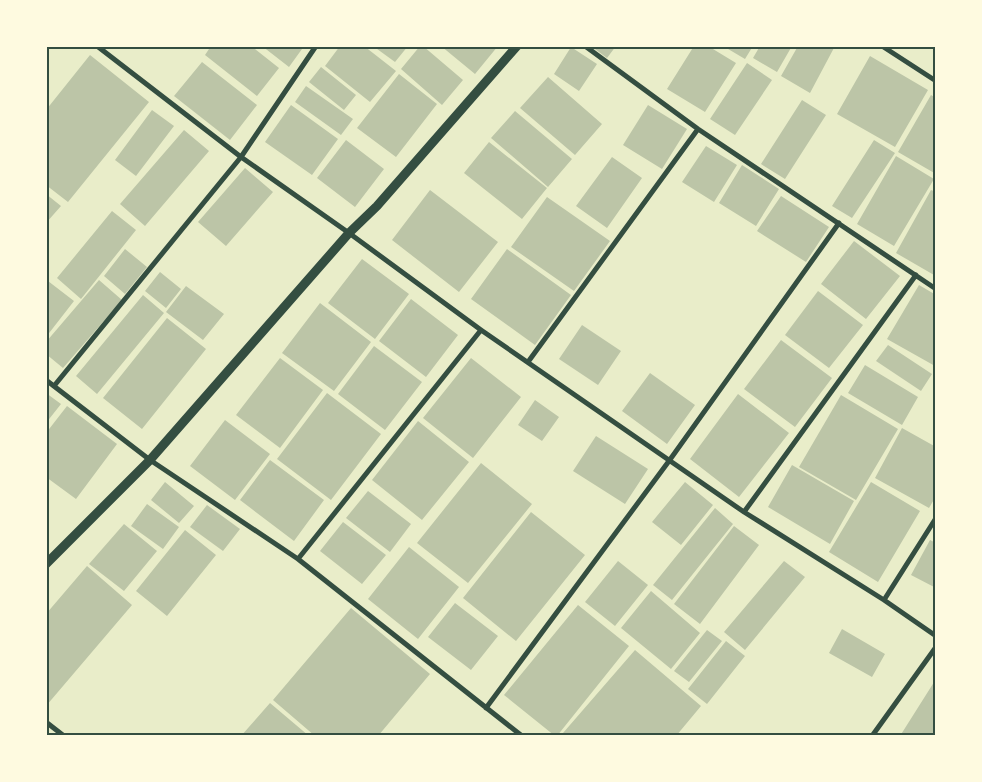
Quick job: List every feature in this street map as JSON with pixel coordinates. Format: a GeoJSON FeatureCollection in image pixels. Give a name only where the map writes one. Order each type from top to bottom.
{"type":"FeatureCollection","features":[{"type":"Feature","properties":{"kind":"street"},"geometry":{"type":"LineString","coordinates":[[97,46],[241,157],[349,233],[481,330],[744,512],[884,600],[936,636]]}},
{"type":"Feature","properties":{"kind":"street"},"geometry":{"type":"LineString","coordinates":[[54,386],[241,157],[316,46]]}},
{"type":"Feature","properties":{"kind":"street"},"geometry":{"type":"LineString","coordinates":[[46,564],[150,460],[349,233],[377,206],[517,46]]}},
{"type":"Feature","properties":{"kind":"street"},"geometry":{"type":"LineString","coordinates":[[585,46],[698,128],[936,289]]}},
{"type":"Feature","properties":{"kind":"street"},"geometry":{"type":"LineString","coordinates":[[882,46],[936,81]]}},
{"type":"Feature","properties":{"kind":"street"},"geometry":{"type":"LineString","coordinates":[[528,362],[698,128]]}},
{"type":"Feature","properties":{"kind":"street"},"geometry":{"type":"LineString","coordinates":[[486,708],[669,461],[838,223]]}},
{"type":"Feature","properties":{"kind":"street"},"geometry":{"type":"LineString","coordinates":[[744,512],[916,275]]}},
{"type":"Feature","properties":{"kind":"street"},"geometry":{"type":"LineString","coordinates":[[298,559],[481,330]]}},
{"type":"Feature","properties":{"kind":"street"},"geometry":{"type":"LineString","coordinates":[[46,380],[150,460],[298,559],[522,736]]}},
{"type":"Feature","properties":{"kind":"street"},"geometry":{"type":"LineString","coordinates":[[884,600],[936,518]]}},
{"type":"Feature","properties":{"kind":"street"},"geometry":{"type":"LineString","coordinates":[[872,736],[936,647]]}},
{"type":"Feature","properties":{"kind":"street"},"geometry":{"type":"LineString","coordinates":[[46,722],[64,736]]}},
{"type":"Feature","properties":{"kind":"building"},"geometry":{"type":"Polygon","coordinates":[[[211,46],[251,46],[279,68],[257,96],[205,55],[211,46]]]}},
{"type":"Feature","properties":{"kind":"building"},"geometry":{"type":"Polygon","coordinates":[[[262,46],[299,46],[302,49],[289,67],[262,46]]]}},
{"type":"Feature","properties":{"kind":"building"},"geometry":{"type":"Polygon","coordinates":[[[340,46],[364,46],[396,71],[370,102],[325,66],[340,46]]]}},
{"type":"Feature","properties":{"kind":"building"},"geometry":{"type":"Polygon","coordinates":[[[373,46],[408,46],[395,62],[373,46]]]}},
{"type":"Feature","properties":{"kind":"building"},"geometry":{"type":"Polygon","coordinates":[[[420,46],[423,46],[463,80],[442,105],[401,69],[420,46]]]}},
{"type":"Feature","properties":{"kind":"building"},"geometry":{"type":"Polygon","coordinates":[[[441,46],[498,46],[475,74],[441,46]]]}},
{"type":"Feature","properties":{"kind":"building"},"geometry":{"type":"Polygon","coordinates":[[[591,46],[616,46],[607,58],[591,46]]]}},
{"type":"Feature","properties":{"kind":"building"},"geometry":{"type":"Polygon","coordinates":[[[694,46],[708,46],[736,63],[705,112],[667,89],[694,46]]]}},
{"type":"Feature","properties":{"kind":"building"},"geometry":{"type":"Polygon","coordinates":[[[723,46],[753,46],[745,59],[723,46]]]}},
{"type":"Feature","properties":{"kind":"building"},"geometry":{"type":"Polygon","coordinates":[[[760,46],[792,46],[777,72],[753,58],[760,46]]]}},
{"type":"Feature","properties":{"kind":"building"},"geometry":{"type":"Polygon","coordinates":[[[798,46],[835,46],[810,93],[781,76],[798,46]]]}},
{"type":"Feature","properties":{"kind":"building"},"geometry":{"type":"Polygon","coordinates":[[[571,47],[597,64],[579,91],[554,74],[571,47]]]}},
{"type":"Feature","properties":{"kind":"building"},"geometry":{"type":"Polygon","coordinates":[[[90,55],[149,102],[68,202],[46,185],[46,110],[90,55]]]}},
{"type":"Feature","properties":{"kind":"building"},"geometry":{"type":"Polygon","coordinates":[[[870,56],[928,90],[895,147],[837,114],[870,56]]]}},
{"type":"Feature","properties":{"kind":"building"},"geometry":{"type":"Polygon","coordinates":[[[202,62],[257,105],[230,140],[174,96],[202,62]]]}},
{"type":"Feature","properties":{"kind":"building"},"geometry":{"type":"Polygon","coordinates":[[[747,63],[772,80],[735,135],[710,119],[747,63]]]}},
{"type":"Feature","properties":{"kind":"building"},"geometry":{"type":"Polygon","coordinates":[[[321,67],[356,95],[344,110],[309,82],[321,67]]]}},
{"type":"Feature","properties":{"kind":"building"},"geometry":{"type":"Polygon","coordinates":[[[399,74],[437,104],[396,157],[357,128],[399,74]]]}},
{"type":"Feature","properties":{"kind":"building"},"geometry":{"type":"Polygon","coordinates":[[[548,77],[602,124],[575,155],[520,108],[548,77]]]}},
{"type":"Feature","properties":{"kind":"building"},"geometry":{"type":"Polygon","coordinates":[[[306,86],[353,119],[341,135],[295,102],[306,86]]]}},
{"type":"Feature","properties":{"kind":"building"},"geometry":{"type":"Polygon","coordinates":[[[931,95],[936,98],[936,174],[898,152],[931,95]]]}},
{"type":"Feature","properties":{"kind":"building"},"geometry":{"type":"Polygon","coordinates":[[[802,100],[826,115],[785,179],[761,164],[802,100]]]}},
{"type":"Feature","properties":{"kind":"building"},"geometry":{"type":"Polygon","coordinates":[[[291,105],[338,139],[312,175],[265,142],[291,105]]]}},
{"type":"Feature","properties":{"kind":"building"},"geometry":{"type":"Polygon","coordinates":[[[648,105],[687,129],[662,169],[623,145],[648,105]]]}},
{"type":"Feature","properties":{"kind":"building"},"geometry":{"type":"Polygon","coordinates":[[[152,110],[174,126],[136,176],[115,160],[152,110]]]}},
{"type":"Feature","properties":{"kind":"building"},"geometry":{"type":"Polygon","coordinates":[[[515,111],[572,159],[548,187],[491,138],[515,111]]]}},
{"type":"Feature","properties":{"kind":"building"},"geometry":{"type":"Polygon","coordinates":[[[184,130],[209,151],[145,226],[120,204],[184,130]]]}},
{"type":"Feature","properties":{"kind":"building"},"geometry":{"type":"Polygon","coordinates":[[[346,140],[384,169],[355,207],[317,178],[346,140]]]}},
{"type":"Feature","properties":{"kind":"building"},"geometry":{"type":"Polygon","coordinates":[[[874,140],[895,153],[852,218],[832,206],[874,140]]]}},
{"type":"Feature","properties":{"kind":"building"},"geometry":{"type":"Polygon","coordinates":[[[489,142],[547,188],[522,219],[464,173],[489,142]]]}},
{"type":"Feature","properties":{"kind":"building"},"geometry":{"type":"Polygon","coordinates":[[[706,146],[737,165],[714,202],[682,182],[706,146]]]}},
{"type":"Feature","properties":{"kind":"building"},"geometry":{"type":"Polygon","coordinates":[[[896,156],[934,179],[894,246],[857,224],[896,156]]]}},
{"type":"Feature","properties":{"kind":"building"},"geometry":{"type":"Polygon","coordinates":[[[612,157],[642,178],[607,228],[576,206],[612,157]]]}},
{"type":"Feature","properties":{"kind":"building"},"geometry":{"type":"Polygon","coordinates":[[[742,165],[779,189],[756,226],[719,203],[742,165]]]}},
{"type":"Feature","properties":{"kind":"building"},"geometry":{"type":"Polygon","coordinates":[[[245,168],[273,192],[226,246],[198,222],[245,168]]]}},
{"type":"Feature","properties":{"kind":"building"},"geometry":{"type":"Polygon","coordinates":[[[430,190],[498,242],[459,292],[392,240],[430,190]]]}},
{"type":"Feature","properties":{"kind":"building"},"geometry":{"type":"Polygon","coordinates":[[[931,190],[936,192],[936,272],[934,275],[896,253],[931,190]]]}},
{"type":"Feature","properties":{"kind":"building"},"geometry":{"type":"Polygon","coordinates":[[[46,194],[61,206],[46,223],[46,194]]]}},
{"type":"Feature","properties":{"kind":"building"},"geometry":{"type":"Polygon","coordinates":[[[781,196],[829,227],[806,262],[757,231],[781,196]]]}},
{"type":"Feature","properties":{"kind":"building"},"geometry":{"type":"Polygon","coordinates":[[[547,197],[610,241],[574,291],[511,247],[547,197]]]}},
{"type":"Feature","properties":{"kind":"building"},"geometry":{"type":"Polygon","coordinates":[[[112,211],[136,230],[81,299],[57,278],[112,211]]]}},
{"type":"Feature","properties":{"kind":"building"},"geometry":{"type":"Polygon","coordinates":[[[854,241],[900,276],[866,319],[821,284],[854,241]]]}},
{"type":"Feature","properties":{"kind":"building"},"geometry":{"type":"Polygon","coordinates":[[[125,249],[147,267],[125,294],[104,276],[125,249]]]}},
{"type":"Feature","properties":{"kind":"building"},"geometry":{"type":"Polygon","coordinates":[[[507,249],[571,295],[535,345],[471,299],[507,249]]]}},
{"type":"Feature","properties":{"kind":"building"},"geometry":{"type":"Polygon","coordinates":[[[362,259],[409,294],[375,339],[328,303],[362,259]]]}},
{"type":"Feature","properties":{"kind":"building"},"geometry":{"type":"Polygon","coordinates":[[[160,272],[181,289],[166,308],[145,291],[160,272]]]}},
{"type":"Feature","properties":{"kind":"building"},"geometry":{"type":"Polygon","coordinates":[[[99,280],[122,300],[63,368],[46,354],[46,342],[99,280]]]}},
{"type":"Feature","properties":{"kind":"building"},"geometry":{"type":"Polygon","coordinates":[[[48,281],[74,301],[46,337],[46,284],[48,281]]]}},
{"type":"Feature","properties":{"kind":"building"},"geometry":{"type":"Polygon","coordinates":[[[919,285],[936,295],[935,366],[887,339],[919,285]]]}},
{"type":"Feature","properties":{"kind":"building"},"geometry":{"type":"Polygon","coordinates":[[[186,286],[224,314],[203,340],[166,312],[186,286]]]}},
{"type":"Feature","properties":{"kind":"building"},"geometry":{"type":"Polygon","coordinates":[[[818,291],[863,325],[829,368],[785,335],[818,291]]]}},
{"type":"Feature","properties":{"kind":"building"},"geometry":{"type":"Polygon","coordinates":[[[143,295],[164,313],[97,394],[76,376],[143,295]]]}},
{"type":"Feature","properties":{"kind":"building"},"geometry":{"type":"Polygon","coordinates":[[[411,299],[458,335],[426,377],[379,341],[411,299]]]}},
{"type":"Feature","properties":{"kind":"building"},"geometry":{"type":"Polygon","coordinates":[[[320,303],[371,342],[334,391],[282,353],[320,303]]]}},
{"type":"Feature","properties":{"kind":"building"},"geometry":{"type":"Polygon","coordinates":[[[167,318],[206,349],[142,429],[103,398],[167,318]]]}},
{"type":"Feature","properties":{"kind":"building"},"geometry":{"type":"Polygon","coordinates":[[[582,325],[621,351],[598,385],[559,359],[582,325]]]}},
{"type":"Feature","properties":{"kind":"building"},"geometry":{"type":"Polygon","coordinates":[[[781,340],[832,378],[795,427],[744,389],[781,340]]]}},
{"type":"Feature","properties":{"kind":"building"},"geometry":{"type":"Polygon","coordinates":[[[888,345],[932,374],[921,391],[876,361],[888,345]]]}},
{"type":"Feature","properties":{"kind":"building"},"geometry":{"type":"Polygon","coordinates":[[[374,346],[422,382],[385,430],[338,394],[374,346]]]}},
{"type":"Feature","properties":{"kind":"building"},"geometry":{"type":"Polygon","coordinates":[[[280,358],[323,390],[280,448],[236,415],[280,358]]]}},
{"type":"Feature","properties":{"kind":"building"},"geometry":{"type":"Polygon","coordinates":[[[471,358],[521,397],[473,458],[423,418],[471,358]]]}},
{"type":"Feature","properties":{"kind":"building"},"geometry":{"type":"Polygon","coordinates":[[[865,365],[918,397],[902,425],[848,393],[865,365]]]}},
{"type":"Feature","properties":{"kind":"building"},"geometry":{"type":"Polygon","coordinates":[[[650,373],[695,405],[667,444],[622,411],[650,373]]]}},
{"type":"Feature","properties":{"kind":"building"},"geometry":{"type":"Polygon","coordinates":[[[46,393],[61,404],[46,423],[46,393]]]}},
{"type":"Feature","properties":{"kind":"building"},"geometry":{"type":"Polygon","coordinates":[[[327,393],[381,434],[331,500],[277,459],[327,393]]]}},
{"type":"Feature","properties":{"kind":"building"},"geometry":{"type":"Polygon","coordinates":[[[738,394],[789,433],[739,497],[690,459],[738,394]]]}},
{"type":"Feature","properties":{"kind":"building"},"geometry":{"type":"Polygon","coordinates":[[[841,395],[898,429],[856,500],[799,467],[841,395]]]}},
{"type":"Feature","properties":{"kind":"building"},"geometry":{"type":"Polygon","coordinates":[[[535,400],[559,417],[542,441],[518,425],[535,400]]]}},
{"type":"Feature","properties":{"kind":"building"},"geometry":{"type":"Polygon","coordinates":[[[67,406],[117,444],[76,499],[46,477],[46,433],[67,406]]]}},
{"type":"Feature","properties":{"kind":"building"},"geometry":{"type":"Polygon","coordinates":[[[225,420],[270,454],[235,500],[190,466],[225,420]]]}},
{"type":"Feature","properties":{"kind":"building"},"geometry":{"type":"Polygon","coordinates":[[[418,421],[469,462],[422,520],[372,480],[418,421]]]}},
{"type":"Feature","properties":{"kind":"building"},"geometry":{"type":"Polygon","coordinates":[[[902,428],[936,447],[936,496],[929,508],[875,478],[902,428]]]}},
{"type":"Feature","properties":{"kind":"building"},"geometry":{"type":"Polygon","coordinates":[[[596,436],[648,469],[625,504],[573,471],[596,436]]]}},
{"type":"Feature","properties":{"kind":"building"},"geometry":{"type":"Polygon","coordinates":[[[270,460],[324,500],[294,541],[240,500],[270,460]]]}},
{"type":"Feature","properties":{"kind":"building"},"geometry":{"type":"Polygon","coordinates":[[[481,463],[532,504],[468,583],[417,543],[481,463]]]}},
{"type":"Feature","properties":{"kind":"building"},"geometry":{"type":"Polygon","coordinates":[[[792,465],[854,501],[830,544],[768,507],[792,465]]]}},
{"type":"Feature","properties":{"kind":"building"},"geometry":{"type":"Polygon","coordinates":[[[165,482],[194,506],[179,523],[151,500],[165,482]]]}},
{"type":"Feature","properties":{"kind":"building"},"geometry":{"type":"Polygon","coordinates":[[[685,482],[713,505],[681,545],[652,522],[685,482]]]}},
{"type":"Feature","properties":{"kind":"building"},"geometry":{"type":"Polygon","coordinates":[[[871,482],[920,511],[878,582],[829,552],[871,482]]]}},
{"type":"Feature","properties":{"kind":"building"},"geometry":{"type":"Polygon","coordinates":[[[368,491],[411,524],[390,552],[346,518],[368,491]]]}},
{"type":"Feature","properties":{"kind":"building"},"geometry":{"type":"Polygon","coordinates":[[[147,504],[179,527],[163,549],[131,526],[147,504]]]}},
{"type":"Feature","properties":{"kind":"building"},"geometry":{"type":"Polygon","coordinates":[[[207,505],[240,529],[223,551],[190,527],[207,505]]]}},
{"type":"Feature","properties":{"kind":"building"},"geometry":{"type":"Polygon","coordinates":[[[715,508],[733,524],[672,600],[653,585],[715,508]]]}},
{"type":"Feature","properties":{"kind":"building"},"geometry":{"type":"Polygon","coordinates":[[[531,512],[585,555],[516,641],[463,598],[531,512]]]}},
{"type":"Feature","properties":{"kind":"building"},"geometry":{"type":"Polygon","coordinates":[[[343,522],[386,555],[362,584],[320,551],[343,522]]]}},
{"type":"Feature","properties":{"kind":"building"},"geometry":{"type":"Polygon","coordinates":[[[124,524],[157,551],[124,591],[89,564],[124,524]]]}},
{"type":"Feature","properties":{"kind":"building"},"geometry":{"type":"Polygon","coordinates":[[[734,526],[759,545],[700,624],[674,604],[734,526]]]}},
{"type":"Feature","properties":{"kind":"building"},"geometry":{"type":"Polygon","coordinates":[[[185,530],[216,555],[167,616],[136,591],[185,530]]]}},
{"type":"Feature","properties":{"kind":"building"},"geometry":{"type":"Polygon","coordinates":[[[930,540],[936,543],[936,588],[911,575],[930,540]]]}},
{"type":"Feature","properties":{"kind":"building"},"geometry":{"type":"Polygon","coordinates":[[[409,547],[459,587],[418,639],[368,599],[409,547]]]}},
{"type":"Feature","properties":{"kind":"building"},"geometry":{"type":"Polygon","coordinates":[[[618,561],[648,585],[615,626],[585,602],[618,561]]]}},
{"type":"Feature","properties":{"kind":"building"},"geometry":{"type":"Polygon","coordinates":[[[784,561],[805,577],[745,650],[724,632],[784,561]]]}},
{"type":"Feature","properties":{"kind":"building"},"geometry":{"type":"Polygon","coordinates":[[[87,566],[132,605],[46,706],[46,614],[87,566]]]}},
{"type":"Feature","properties":{"kind":"building"},"geometry":{"type":"Polygon","coordinates":[[[651,591],[700,633],[671,669],[621,628],[651,591]]]}},
{"type":"Feature","properties":{"kind":"building"},"geometry":{"type":"Polygon","coordinates":[[[455,603],[498,636],[471,670],[428,637],[455,603]]]}},
{"type":"Feature","properties":{"kind":"building"},"geometry":{"type":"Polygon","coordinates":[[[578,605],[629,646],[557,736],[555,736],[504,695],[578,605]]]}},
{"type":"Feature","properties":{"kind":"building"},"geometry":{"type":"Polygon","coordinates":[[[351,608],[430,674],[378,736],[315,736],[273,700],[351,608]]]}},
{"type":"Feature","properties":{"kind":"building"},"geometry":{"type":"Polygon","coordinates":[[[842,629],[885,654],[872,677],[829,653],[842,629]]]}},
{"type":"Feature","properties":{"kind":"building"},"geometry":{"type":"Polygon","coordinates":[[[707,630],[722,641],[689,682],[674,671],[707,630]]]}},
{"type":"Feature","properties":{"kind":"building"},"geometry":{"type":"Polygon","coordinates":[[[726,641],[745,656],[707,704],[688,689],[726,641]]]}},
{"type":"Feature","properties":{"kind":"building"},"geometry":{"type":"Polygon","coordinates":[[[635,650],[701,706],[676,736],[566,736],[563,733],[635,650]]]}},
{"type":"Feature","properties":{"kind":"building"},"geometry":{"type":"Polygon","coordinates":[[[936,679],[936,736],[900,736],[936,679]]]}},
{"type":"Feature","properties":{"kind":"building"},"geometry":{"type":"Polygon","coordinates":[[[270,703],[309,736],[241,736],[270,703]]]}}]}
